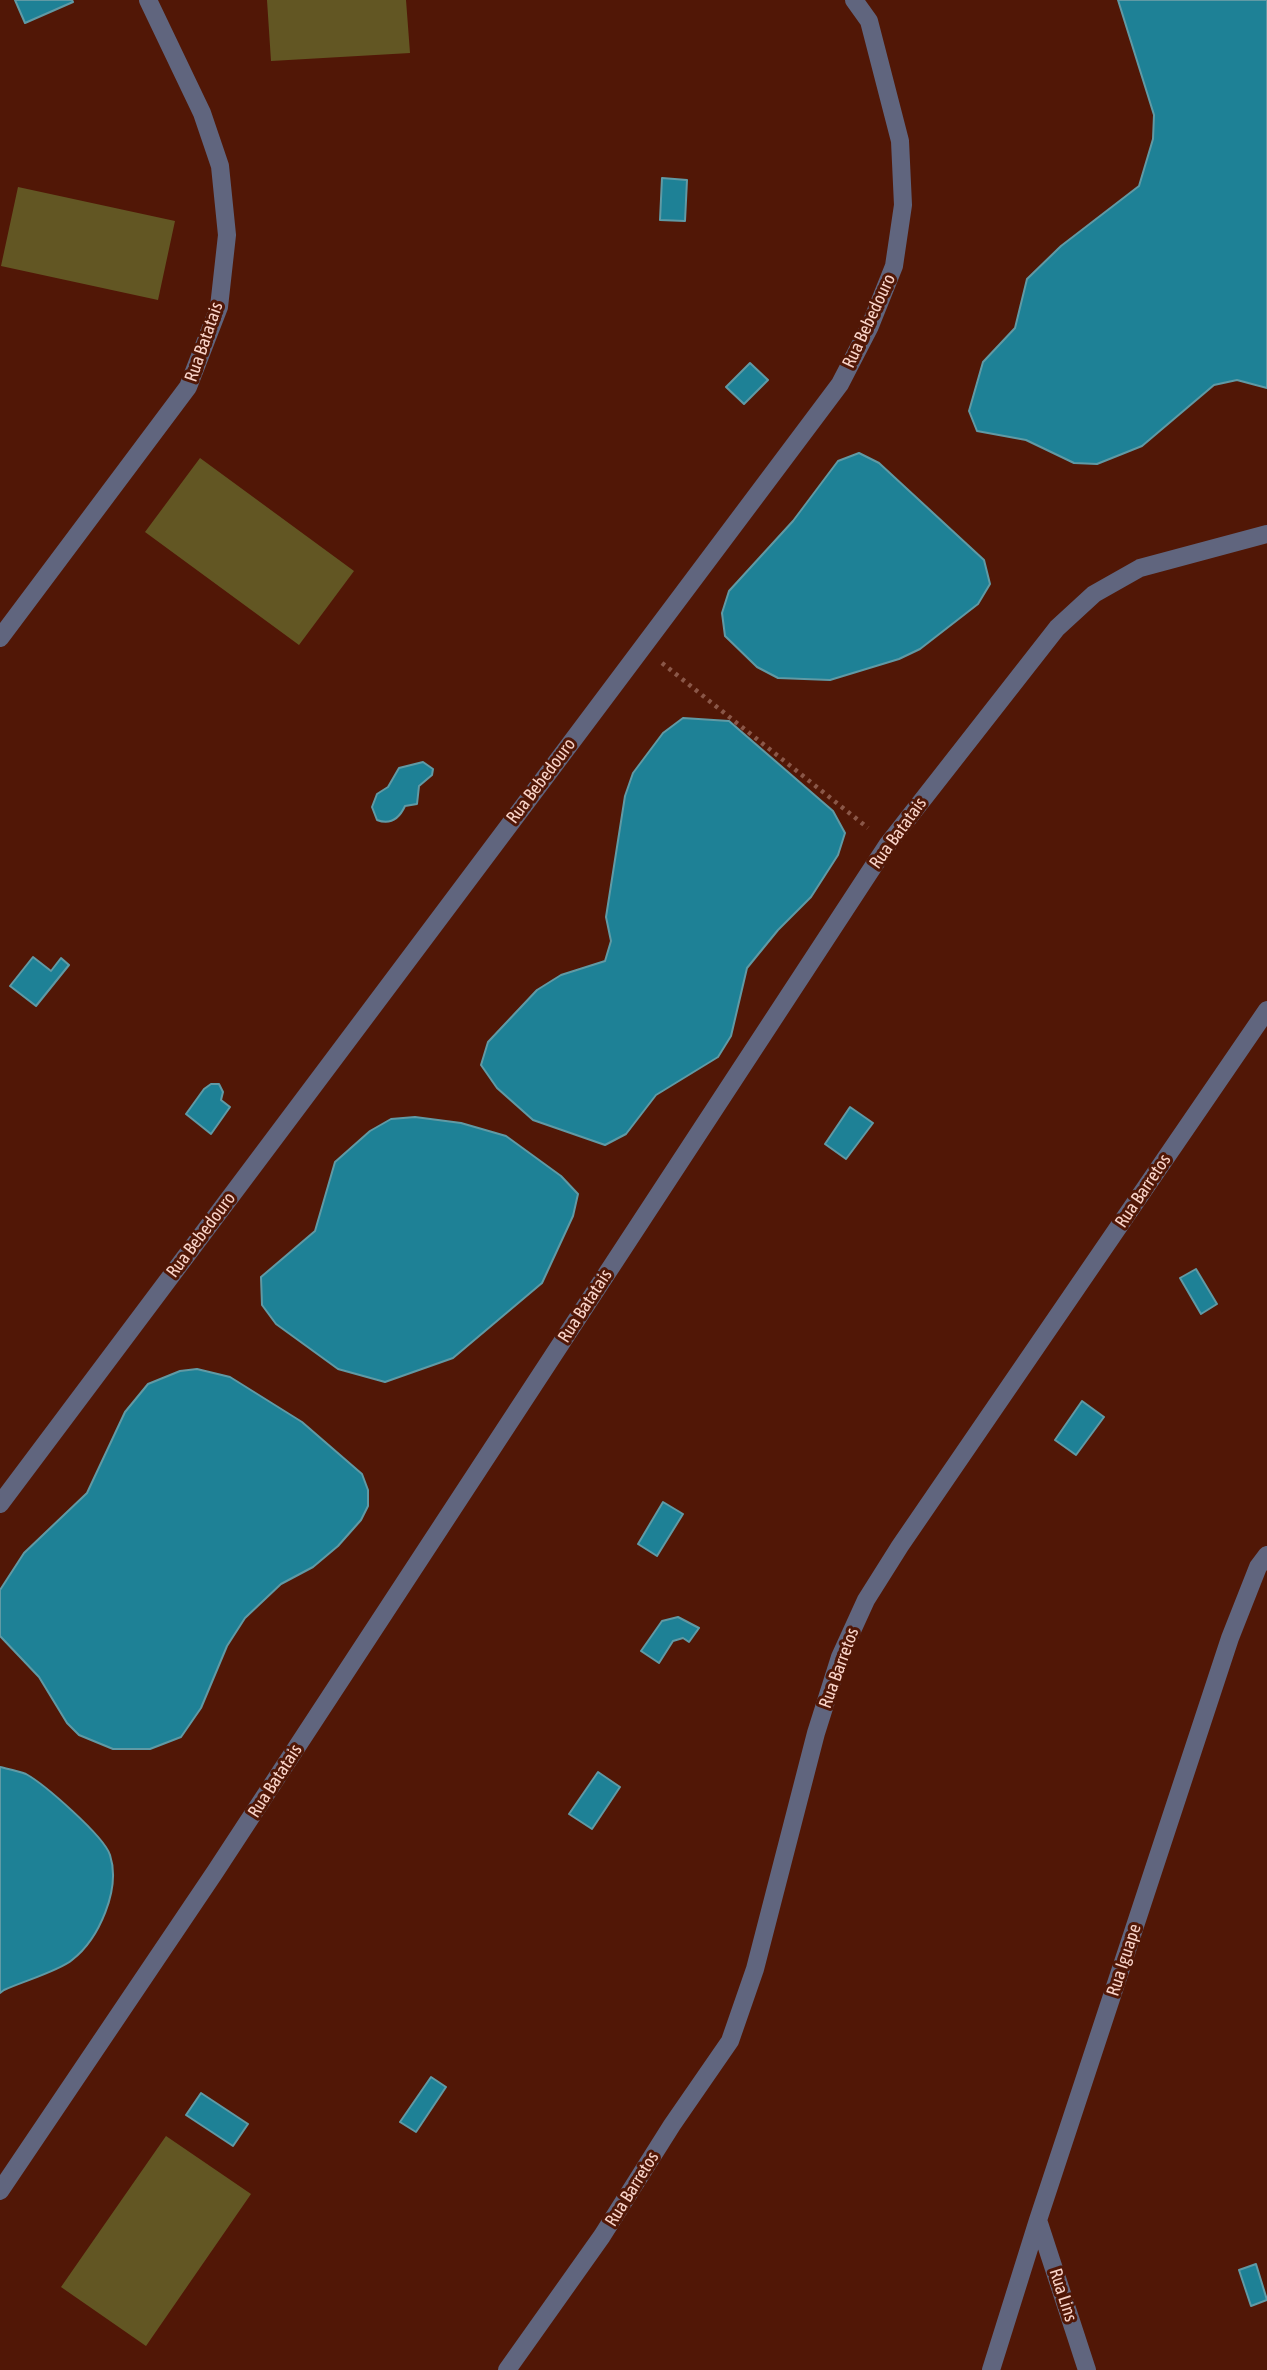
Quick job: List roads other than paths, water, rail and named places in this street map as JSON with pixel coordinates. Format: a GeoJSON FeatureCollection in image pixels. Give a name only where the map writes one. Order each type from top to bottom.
{"type":"FeatureCollection","features":[{"type":"Feature","properties":{"kind":"street","name":"Rua Batatais"},"geometry":{"type":"LineString","coordinates":[[0,638],[188,387],[219,307],[227,235],[220,166],[202,113],[148,0]]}},
{"type":"Feature","properties":{"kind":"street","name":"Rua Bebedouro"},"geometry":{"type":"LineString","coordinates":[[0,1504],[839,384],[870,326],[894,266],[903,205],[900,141],[869,21],[853,0]]}},
{"type":"Feature","properties":{"kind":"street","name":"Rua Batatais"},"geometry":{"type":"LineString","coordinates":[[0,2192],[215,1872],[888,844],[1057,628],[1094,594],[1140,568],[1267,534]]}},
{"type":"Feature","properties":{"kind":"street","name":"Rua Barretos"},"geometry":{"type":"LineString","coordinates":[[507,2370],[602,2236],[672,2125],[730,2041],[755,1969],[816,1732],[840,1657],[866,1600],[900,1546],[1267,1010]]}},
{"type":"Feature","properties":{"kind":"street","name":"Rua Iguape"},"geometry":{"type":"LineString","coordinates":[[991,2370],[1230,1638],[1258,1567],[1267,1555]]}},
{"type":"Feature","properties":{"kind":"street","name":"Rua Lins"},"geometry":{"type":"LineString","coordinates":[[1038,2220],[1087,2370]]}},
{"type":"Feature","properties":{"kind":"water"},"geometry":{"type":"Polygon","coordinates":[[[15,0],[72,0],[73,2],[25,23],[15,0]]]}},
{"type":"Feature","properties":{"kind":"water"},"geometry":{"type":"Polygon","coordinates":[[[1118,0],[1267,0],[1267,388],[1237,380],[1214,385],[1142,446],[1097,464],[1074,463],[1026,440],[977,431],[969,411],[983,362],[1015,328],[1027,279],[1061,246],[1139,186],[1153,139],[1154,115],[1118,0]]]}},
{"type":"Feature","properties":{"kind":"water"},"geometry":{"type":"Polygon","coordinates":[[[662,178],[687,180],[685,221],[660,220],[662,178]]]}},
{"type":"Feature","properties":{"kind":"water"},"geometry":{"type":"Polygon","coordinates":[[[750,363],[768,380],[744,404],[726,387],[750,363]]]}},
{"type":"Feature","properties":{"kind":"water"},"geometry":{"type":"Polygon","coordinates":[[[859,453],[879,463],[984,560],[990,584],[978,604],[920,649],[899,659],[830,680],[778,678],[757,667],[725,636],[722,613],[729,591],[793,521],[838,461],[859,453]]]}},
{"type":"Feature","properties":{"kind":"water"},"geometry":{"type":"Polygon","coordinates":[[[683,718],[729,721],[833,811],[845,833],[838,855],[811,897],[778,930],[747,968],[731,1036],[718,1057],[656,1095],[626,1134],[605,1145],[533,1120],[497,1088],[481,1065],[488,1042],[537,990],[561,975],[605,961],[611,941],[606,917],[625,796],[633,773],[663,733],[683,718]]]}},
{"type":"Feature","properties":{"kind":"water"},"geometry":{"type":"Polygon","coordinates":[[[423,762],[433,769],[432,775],[419,786],[417,804],[405,806],[394,820],[377,820],[372,807],[377,794],[388,787],[399,768],[423,762]]]}},
{"type":"Feature","properties":{"kind":"water"},"geometry":{"type":"Polygon","coordinates":[[[33,957],[51,971],[61,958],[69,965],[36,1006],[10,986],[33,957]]]}},
{"type":"Feature","properties":{"kind":"water"},"geometry":{"type":"Polygon","coordinates":[[[211,1084],[219,1084],[223,1092],[221,1100],[230,1107],[211,1134],[186,1114],[204,1089],[211,1084]]]}},
{"type":"Feature","properties":{"kind":"water"},"geometry":{"type":"Polygon","coordinates":[[[850,1107],[873,1123],[846,1159],[825,1144],[850,1107]]]}},
{"type":"Feature","properties":{"kind":"water"},"geometry":{"type":"Polygon","coordinates":[[[415,1117],[461,1123],[506,1136],[561,1176],[578,1194],[573,1216],[542,1283],[453,1358],[385,1382],[338,1369],[276,1324],[262,1305],[261,1277],[315,1231],[335,1162],[370,1131],[391,1119],[415,1117]]]}},
{"type":"Feature","properties":{"kind":"water"},"geometry":{"type":"Polygon","coordinates":[[[1196,1269],[1217,1304],[1201,1314],[1180,1278],[1196,1269]]]}},
{"type":"Feature","properties":{"kind":"water"},"geometry":{"type":"Polygon","coordinates":[[[197,1369],[230,1377],[302,1422],[362,1474],[368,1490],[368,1506],[361,1520],[338,1546],[313,1567],[281,1584],[245,1618],[227,1646],[201,1708],[181,1737],[150,1749],[113,1749],[79,1735],[67,1723],[39,1677],[0,1636],[0,1590],[24,1553],[87,1493],[125,1412],[148,1384],[180,1371],[197,1369]]]}},
{"type":"Feature","properties":{"kind":"water"},"geometry":{"type":"Polygon","coordinates":[[[1082,1401],[1104,1417],[1076,1455],[1055,1440],[1082,1401]]]}},
{"type":"Feature","properties":{"kind":"water"},"geometry":{"type":"Polygon","coordinates":[[[663,1502],[683,1514],[657,1556],[638,1544],[663,1502]]]}},
{"type":"Feature","properties":{"kind":"water"},"geometry":{"type":"Polygon","coordinates":[[[678,1617],[699,1628],[689,1642],[683,1638],[673,1641],[659,1663],[641,1651],[662,1621],[678,1617]]]}},
{"type":"Feature","properties":{"kind":"water"},"geometry":{"type":"Polygon","coordinates":[[[0,1767],[26,1774],[72,1811],[105,1846],[113,1868],[110,1898],[105,1912],[99,1927],[82,1951],[58,1968],[0,1993],[0,1767]]]}},
{"type":"Feature","properties":{"kind":"water"},"geometry":{"type":"Polygon","coordinates":[[[598,1772],[620,1787],[592,1829],[569,1814],[598,1772]]]}},
{"type":"Feature","properties":{"kind":"water"},"geometry":{"type":"Polygon","coordinates":[[[431,2077],[446,2087],[416,2132],[400,2122],[431,2077]]]}},
{"type":"Feature","properties":{"kind":"water"},"geometry":{"type":"Polygon","coordinates":[[[201,2093],[248,2124],[233,2146],[186,2115],[201,2093]]]}},
{"type":"Feature","properties":{"kind":"water"},"geometry":{"type":"Polygon","coordinates":[[[1256,2264],[1267,2300],[1251,2306],[1239,2270],[1256,2264]]]}}]}
